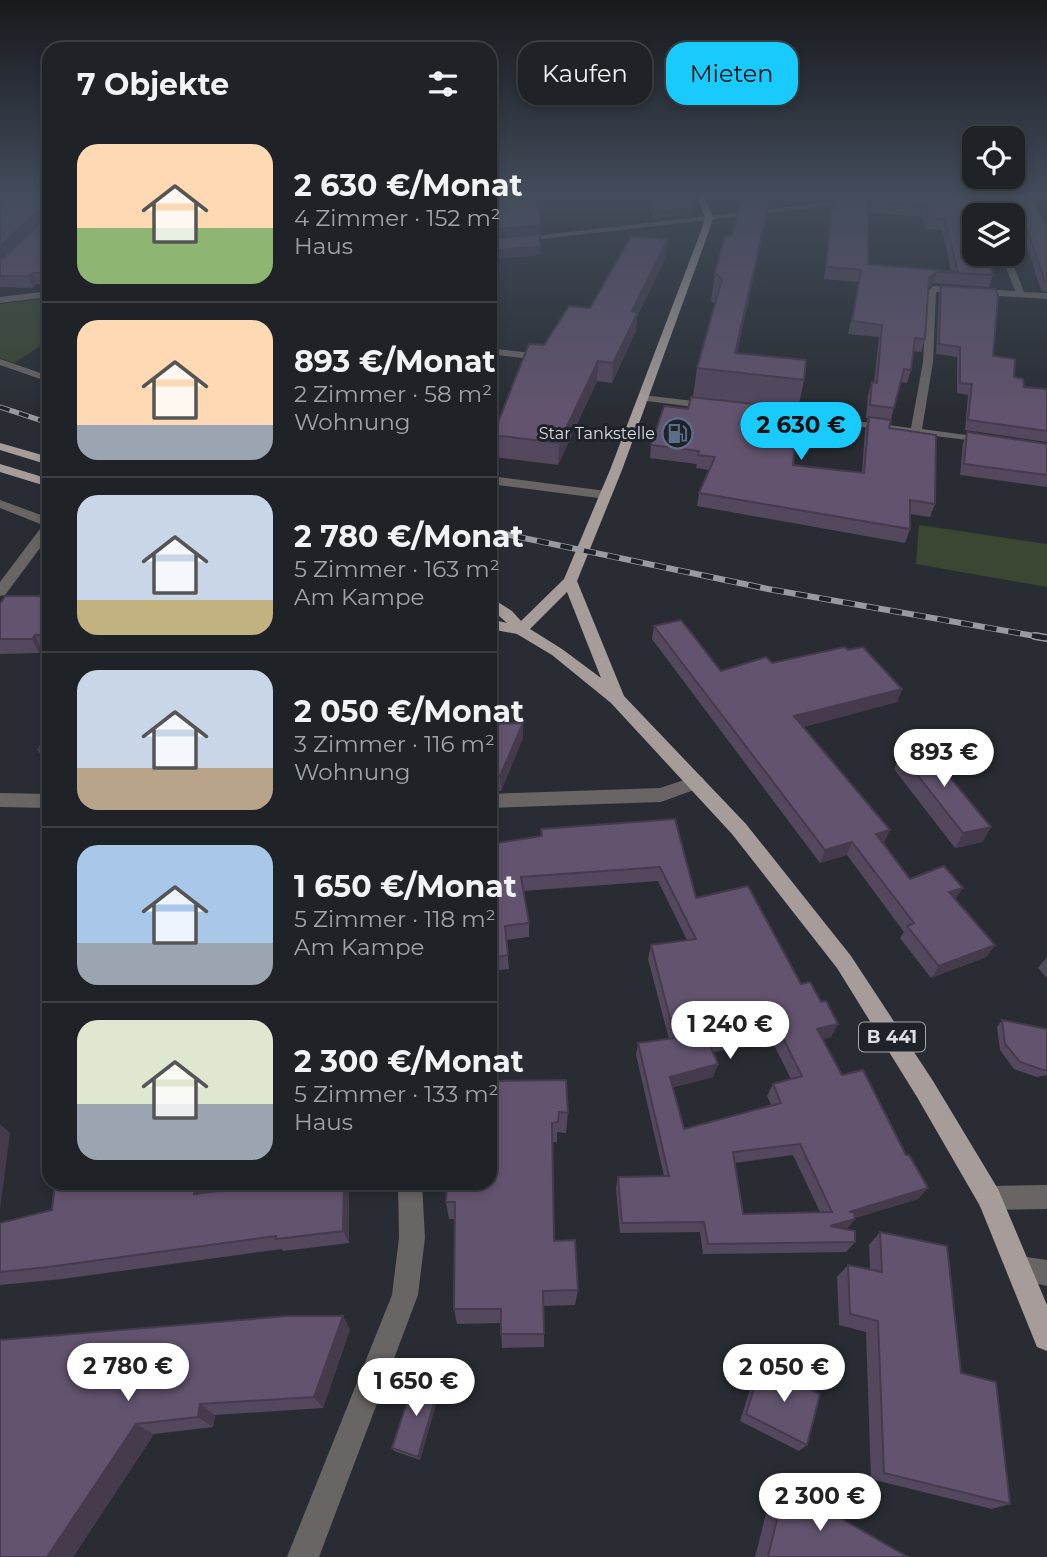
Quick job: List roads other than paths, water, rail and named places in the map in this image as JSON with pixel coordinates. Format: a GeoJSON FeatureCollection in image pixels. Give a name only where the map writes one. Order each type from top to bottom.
{"type":"FeatureCollection","features":[{"type":"Feature","properties":{"kind":"main road"},"geometry":{"type":"LineString","coordinates":[[521,630],[570,581],[606,495],[691,268]]}},
{"type":"Feature","properties":{"kind":"main road"},"geometry":{"type":"LineString","coordinates":[[0,446],[42,459]]}},
{"type":"Feature","properties":{"kind":"main road"},"geometry":{"type":"LineString","coordinates":[[0,468],[42,481]]}},
{"type":"Feature","properties":{"kind":"main road"},"geometry":{"type":"LineString","coordinates":[[570,581],[617,699]]}},
{"type":"Feature","properties":{"kind":"main road","name":"B 441"},"geometry":{"type":"LineString","coordinates":[[497,606],[508,614],[521,630],[557,652],[617,699],[696,782],[784,883],[844,962],[925,1089],[989,1199],[1047,1337]]}},
{"type":"Feature","properties":{"kind":"main road","name":"B 441"},"geometry":{"type":"LineString","coordinates":[[497,625],[521,630]]}},
{"type":"Feature","properties":{"kind":"street"},"geometry":{"type":"LineString","coordinates":[[1010,268],[1020,294]]}},
{"type":"Feature","properties":{"kind":"street"},"geometry":{"type":"LineString","coordinates":[[916,430],[929,368],[933,289],[1047,296]]}},
{"type":"Feature","properties":{"kind":"street"},"geometry":{"type":"LineString","coordinates":[[0,300],[42,295]]}},
{"type":"Feature","properties":{"kind":"street"},"geometry":{"type":"LineString","coordinates":[[497,352],[530,356]]}},
{"type":"Feature","properties":{"kind":"street"},"geometry":{"type":"LineString","coordinates":[[0,362],[42,377]]}},
{"type":"Feature","properties":{"kind":"street"},"geometry":{"type":"LineString","coordinates":[[643,398],[724,407]]}},
{"type":"Feature","properties":{"kind":"street"},"geometry":{"type":"LineString","coordinates":[[765,412],[995,442]]}},
{"type":"Feature","properties":{"kind":"street"},"geometry":{"type":"LineString","coordinates":[[497,481],[606,495]]}},
{"type":"Feature","properties":{"kind":"street"},"geometry":{"type":"LineString","coordinates":[[0,504],[42,522]]}},
{"type":"Feature","properties":{"kind":"street"},"geometry":{"type":"LineString","coordinates":[[0,592],[42,535]]}},
{"type":"Feature","properties":{"kind":"street"},"geometry":{"type":"LineString","coordinates":[[497,801],[661,795],[696,782]]}},
{"type":"Feature","properties":{"kind":"street"},"geometry":{"type":"LineString","coordinates":[[0,800],[42,801]]}},
{"type":"Feature","properties":{"kind":"street"},"geometry":{"type":"LineString","coordinates":[[303,1557],[405,1294],[412,1238],[410,1190]]}},
{"type":"Feature","properties":{"kind":"street"},"geometry":{"type":"LineString","coordinates":[[989,1199],[1047,1197]]}},
{"type":"Feature","properties":{"kind":"street"},"geometry":{"type":"LineString","coordinates":[[1020,1269],[1047,1273]]}},
{"type":"Feature","properties":{"kind":"railway"},"geometry":{"type":"LineString","coordinates":[[0,407],[42,421]]}},
{"type":"Feature","properties":{"kind":"railway"},"geometry":{"type":"LineString","coordinates":[[497,532],[768,589],[1046,638]]}},
{"type":"Feature","properties":{"kind":"railway"},"geometry":{"type":"LineString","coordinates":[[1035,636],[1047,638]]}},
{"type":"Feature","properties":{"kind":"place","name":"Star Tankstelle"},"geometry":{"type":"Point","coordinates":[678,433]}}]}
